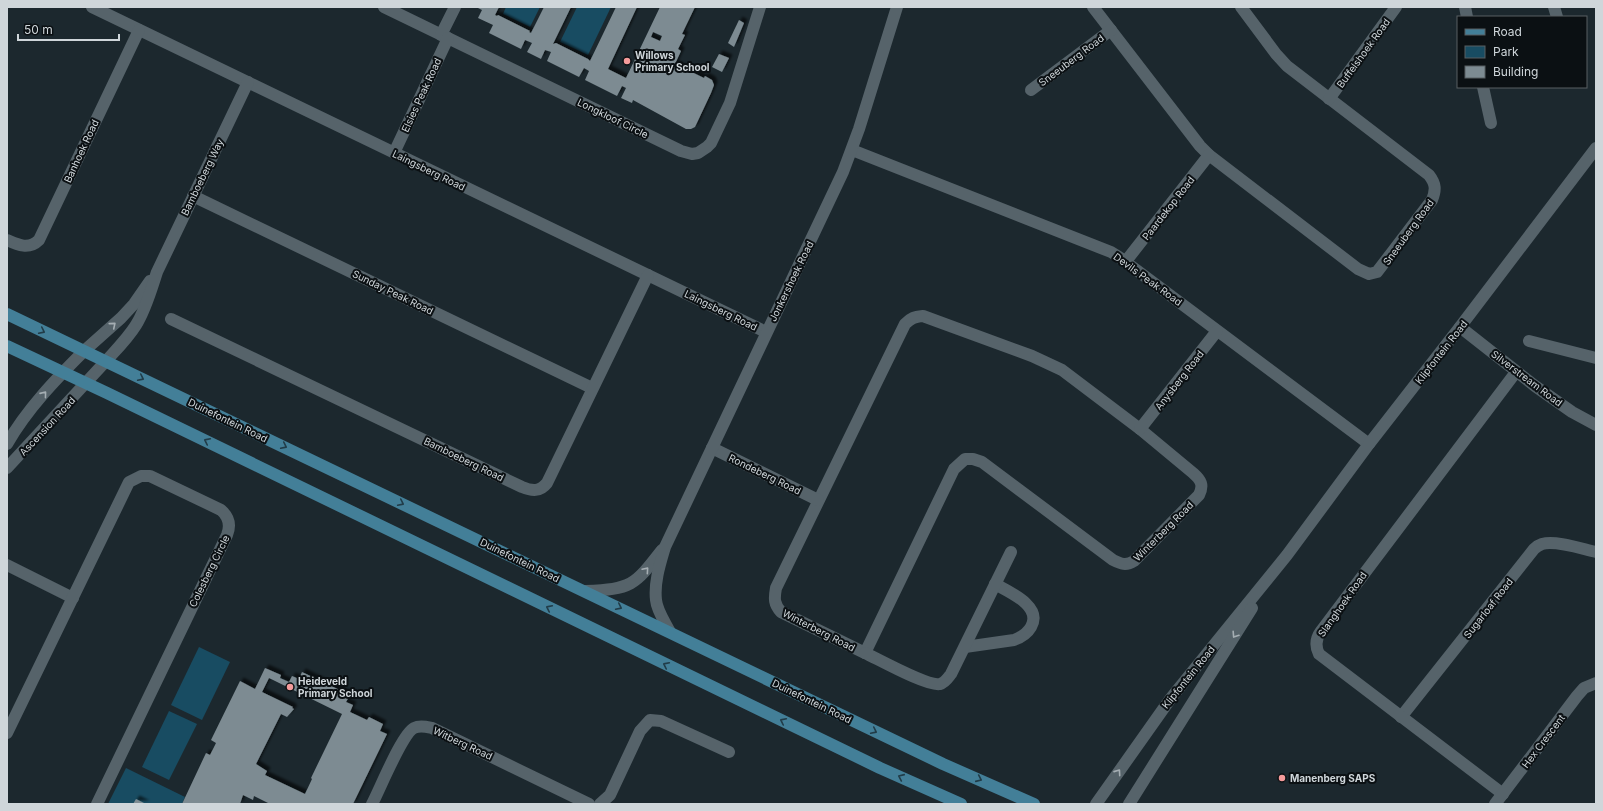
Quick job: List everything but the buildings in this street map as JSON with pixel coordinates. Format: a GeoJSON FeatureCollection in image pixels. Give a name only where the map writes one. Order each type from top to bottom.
{"type":"FeatureCollection","features":[{"type":"Feature","properties":{"kind":"main road","name":"Duinefontein Road"},"geometry":{"type":"LineString","coordinates":[[7,314],[943,764],[1034,804]]}},
{"type":"Feature","properties":{"kind":"main road"},"geometry":{"type":"LineString","coordinates":[[7,346],[87,383],[880,768],[961,804]]}},
{"type":"Feature","properties":{"kind":"street","name":"Laingsberg Road"},"geometry":{"type":"LineString","coordinates":[[92,7],[766,332]]}},
{"type":"Feature","properties":{"kind":"street","name":"Longkloof Circle"},"geometry":{"type":"LineString","coordinates":[[384,7],[680,151],[692,154],[703,151],[711,143],[730,103],[760,7]]}},
{"type":"Feature","properties":{"kind":"street","name":"Elsies Peak Road"},"geometry":{"type":"LineString","coordinates":[[394,153],[445,36],[455,7]]}},
{"type":"Feature","properties":{"kind":"street","name":"Jonkershoek Road"},"geometry":{"type":"LineString","coordinates":[[670,632],[656,600],[658,574],[665,547],[840,179],[852,150],[897,7]]}},
{"type":"Feature","properties":{"kind":"street","name":"Sneeuberg Road"},"geometry":{"type":"LineString","coordinates":[[1093,7],[1200,146],[1209,155],[1358,270],[1368,274],[1377,272],[1432,200],[1435,194],[1434,181],[1429,175],[1329,99],[1282,61],[1241,7]]}},
{"type":"Feature","properties":{"kind":"street","name":"Buffelshoek Road"},"geometry":{"type":"LineString","coordinates":[[1329,99],[1396,7]]}},
{"type":"Feature","properties":{"kind":"street","name":"Banhoek Road"},"geometry":{"type":"LineString","coordinates":[[7,240],[21,246],[28,247],[35,245],[39,240],[139,30]]}},
{"type":"Feature","properties":{"kind":"street","name":"Sneeuberg Road"},"geometry":{"type":"LineString","coordinates":[[1031,90],[1111,30]]}},
{"type":"Feature","properties":{"kind":"street","name":"Bamboeberg Way"},"geometry":{"type":"LineString","coordinates":[[106,361],[136,326],[145,307],[157,272],[248,82]]}},
{"type":"Feature","properties":{"kind":"street"},"geometry":{"type":"LineString","coordinates":[[1483,88],[1491,123]]}},
{"type":"Feature","properties":{"kind":"street","name":"Klipfontein Road"},"geometry":{"type":"LineString","coordinates":[[1129,804],[1228,645],[1287,556],[1369,444],[1596,148]]}},
{"type":"Feature","properties":{"kind":"street","name":"Devils Peak Road"},"geometry":{"type":"LineString","coordinates":[[852,150],[1111,252],[1369,444]]}},
{"type":"Feature","properties":{"kind":"street","name":"Paardekop Road"},"geometry":{"type":"LineString","coordinates":[[1126,262],[1209,155]]}},
{"type":"Feature","properties":{"kind":"street","name":"Sunday Peak Road"},"geometry":{"type":"LineString","coordinates":[[193,196],[592,388]]}},
{"type":"Feature","properties":{"kind":"street","name":"Bamboeberg Way"},"geometry":{"type":"LineString","coordinates":[[84,351],[130,309],[157,272]]}},
{"type":"Feature","properties":{"kind":"street","name":"Bamboeberg Road"},"geometry":{"type":"LineString","coordinates":[[171,319],[531,490],[541,489],[547,483],[648,275]]}},
{"type":"Feature","properties":{"kind":"street","name":"Winterberg Road"},"geometry":{"type":"LineString","coordinates":[[916,316],[928,317],[1050,363],[1062,370],[1193,473],[1201,481],[1202,488],[1199,495],[1134,562],[1124,565],[1113,560],[982,462],[973,459],[965,459],[954,469],[865,653],[781,612],[774,602],[776,588],[818,500],[905,324],[916,316]]}},
{"type":"Feature","properties":{"kind":"street","name":"Silverstream Road"},"geometry":{"type":"LineString","coordinates":[[1460,327],[1516,372],[1572,412],[1596,425]]}},
{"type":"Feature","properties":{"kind":"street","name":"Anysberg Road"},"geometry":{"type":"LineString","coordinates":[[1140,430],[1217,331]]}},
{"type":"Feature","properties":{"kind":"street"},"geometry":{"type":"LineString","coordinates":[[1529,342],[1596,358]]}},
{"type":"Feature","properties":{"kind":"street","name":"Ascension Road"},"geometry":{"type":"LineString","coordinates":[[7,444],[26,416],[63,372],[84,351]]}},
{"type":"Feature","properties":{"kind":"street","name":"Ascension Road"},"geometry":{"type":"LineString","coordinates":[[7,468],[106,361]]}},
{"type":"Feature","properties":{"kind":"street","name":"Slanghoek Road"},"geometry":{"type":"LineString","coordinates":[[1499,799],[1401,717],[1319,654],[1317,648],[1318,636],[1516,372]]}},
{"type":"Feature","properties":{"kind":"street","name":"Rondeberg Road"},"geometry":{"type":"LineString","coordinates":[[712,448],[818,500]]}},
{"type":"Feature","properties":{"kind":"street","name":"Colesberg Circle"},"geometry":{"type":"LineString","coordinates":[[7,734],[126,486],[136,477],[146,475],[155,477],[218,508],[226,515],[229,523],[227,534],[97,804]]}},
{"type":"Feature","properties":{"kind":"street","name":"Sugarloaf Road"},"geometry":{"type":"LineString","coordinates":[[1401,717],[1534,549],[1541,544],[1560,544],[1596,552]]}},
{"type":"Feature","properties":{"kind":"street","name":"Jonkershoek Road"},"geometry":{"type":"LineString","coordinates":[[585,591],[609,590],[624,587],[635,581],[665,547]]}},
{"type":"Feature","properties":{"kind":"street"},"geometry":{"type":"LineString","coordinates":[[865,653],[924,681],[935,684],[945,682],[951,674],[965,647],[1011,552]]}},
{"type":"Feature","properties":{"kind":"street","name":"Klipfontein Road"},"geometry":{"type":"LineString","coordinates":[[1096,804],[1162,710],[1287,556]]}},
{"type":"Feature","properties":{"kind":"street"},"geometry":{"type":"LineString","coordinates":[[7,565],[73,598]]}},
{"type":"Feature","properties":{"kind":"street"},"geometry":{"type":"LineString","coordinates":[[965,647],[1014,640],[1022,637],[1028,632],[1032,625],[1033,617],[1028,606],[995,584]]}},
{"type":"Feature","properties":{"kind":"street","name":"Hex Crescent"},"geometry":{"type":"LineString","coordinates":[[1499,799],[1577,696],[1584,688],[1596,683]]}},
{"type":"Feature","properties":{"kind":"street"},"geometry":{"type":"LineString","coordinates":[[600,804],[610,794],[640,731],[650,720],[661,721],[729,752]]}},
{"type":"Feature","properties":{"kind":"street","name":"Witberg Road"},"geometry":{"type":"LineString","coordinates":[[372,804],[405,737],[414,728],[420,726],[432,728],[589,804]]}},
{"type":"Feature","properties":{"kind":"green space"},"geometry":{"type":"Polygon","coordinates":[[[506,7],[540,7],[530,27],[503,14],[506,7]]]}},
{"type":"Feature","properties":{"kind":"green space"},"geometry":{"type":"Polygon","coordinates":[[[577,7],[611,7],[588,55],[560,42],[577,7]]]}},
{"type":"Feature","properties":{"kind":"green space"},"geometry":{"type":"Polygon","coordinates":[[[199,647],[230,662],[202,720],[171,705],[199,647]]]}},
{"type":"Feature","properties":{"kind":"green space"},"geometry":{"type":"Polygon","coordinates":[[[169,711],[197,724],[169,780],[142,767],[169,711]]]}},
{"type":"Feature","properties":{"kind":"green space"},"geometry":{"type":"Polygon","coordinates":[[[126,768],[185,797],[182,804],[108,804],[126,768]]]}},
{"type":"Feature","properties":{"kind":"place","name":"Willows Primary School"},"geometry":{"type":"Point","coordinates":[627,61]}},
{"type":"Feature","properties":{"kind":"place","name":"Heideveld Primary School"},"geometry":{"type":"Point","coordinates":[290,687]}},
{"type":"Feature","properties":{"kind":"place","name":"Manenberg SAPS"},"geometry":{"type":"Point","coordinates":[1282,778]}}]}
